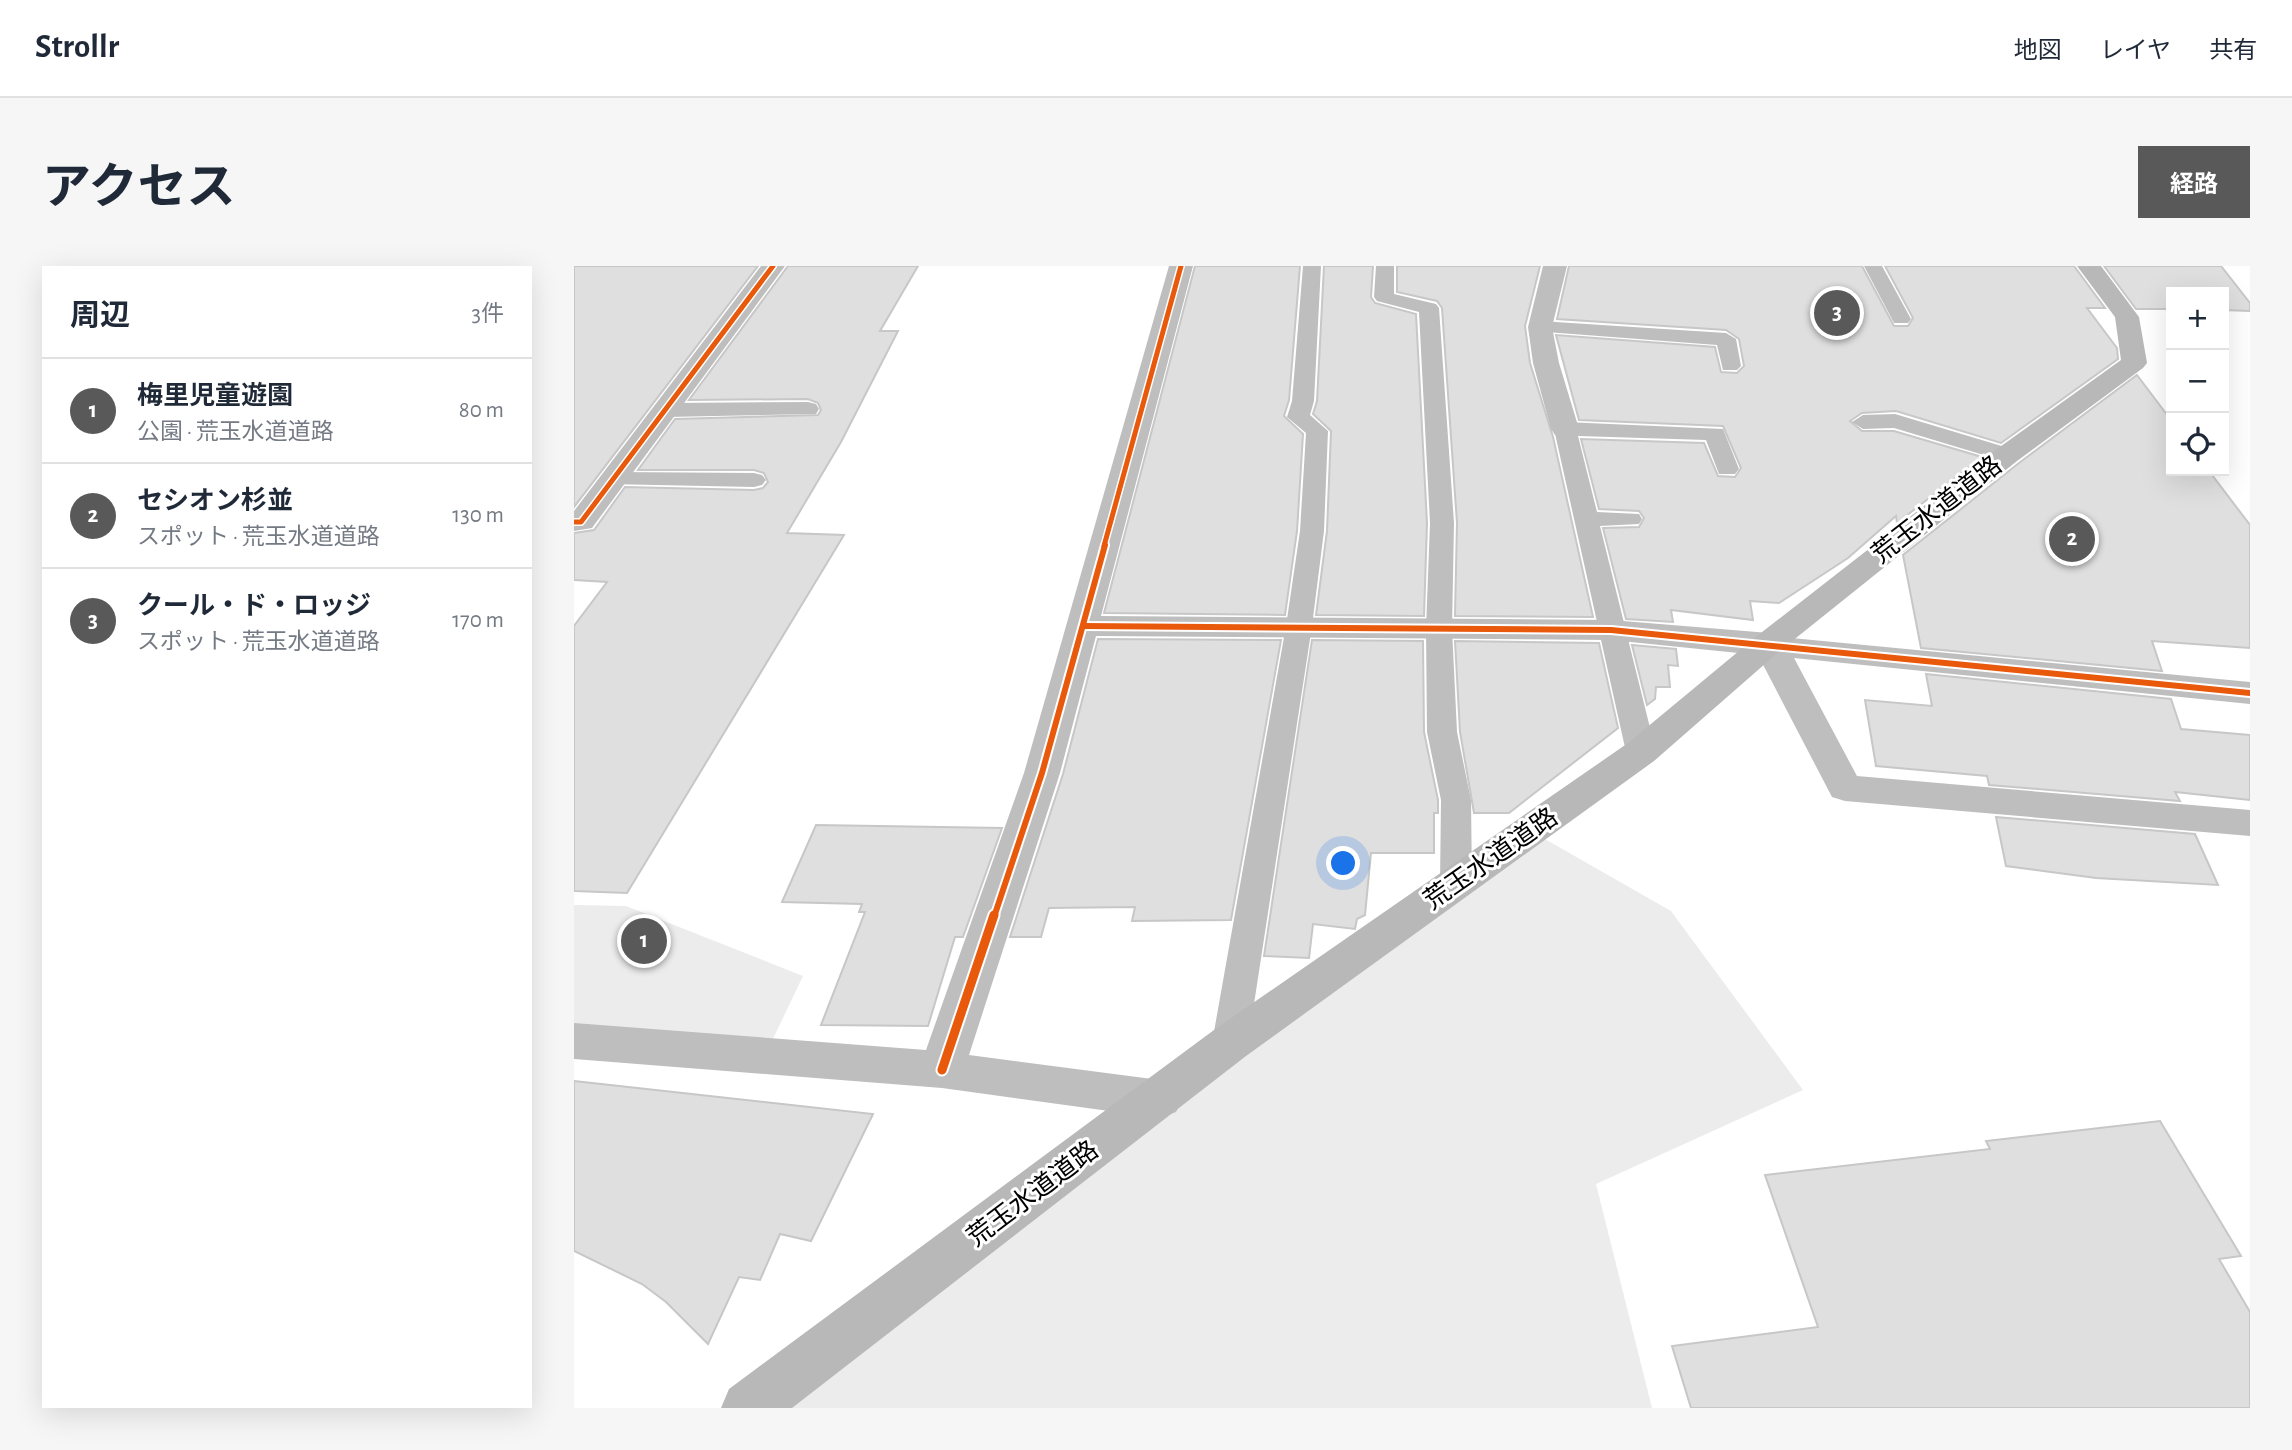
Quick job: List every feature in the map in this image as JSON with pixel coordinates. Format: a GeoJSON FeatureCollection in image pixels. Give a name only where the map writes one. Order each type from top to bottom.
{"type":"FeatureCollection","features":[{"type":"Feature","properties":{"kind":"main road","name":"荒玉水道道路"},"geometry":{"type":"LineString","coordinates":[[748,1408],[1230,1044],[1642,752],[1769,643],[2007,455],[2134,363],[2127,317],[2089,266]]}},
{"type":"Feature","properties":{"kind":"street"},"geometry":{"type":"LineString","coordinates":[[574,522],[581,522],[615,479],[709,349],[774,266]]}},
{"type":"Feature","properties":{"kind":"street"},"geometry":{"type":"LineString","coordinates":[[942,1070],[1042,773],[1181,266]]}},
{"type":"Feature","properties":{"kind":"street"},"geometry":{"type":"LineString","coordinates":[[1555,266],[1540,327],[1546,363],[1565,429]]}},
{"type":"Feature","properties":{"kind":"street"},"geometry":{"type":"LineString","coordinates":[[1083,626],[1611,630],[1769,643],[2250,693]]}},
{"type":"Feature","properties":{"kind":"street"},"geometry":{"type":"LineString","coordinates":[[1769,643],[1845,788],[2250,823]]}},
{"type":"Feature","properties":{"kind":"street"},"geometry":{"type":"LineString","coordinates":[[574,1041],[942,1070],[1160,1099]]}},
{"type":"Feature","properties":{"kind":"lane"},"geometry":{"type":"LineString","coordinates":[[1230,1044],[1299,626],[1312,531],[1317,430],[1298,417],[1303,401],[1312,266]]}},
{"type":"Feature","properties":{"kind":"lane"},"geometry":{"type":"LineString","coordinates":[[1385,266],[1384,297],[1429,308],[1442,523],[1439,629],[1442,732],[1456,800],[1456,884]]}},
{"type":"Feature","properties":{"kind":"lane"},"geometry":{"type":"LineString","coordinates":[[1873,266],[1901,319]]}},
{"type":"Feature","properties":{"kind":"lane"},"geometry":{"type":"LineString","coordinates":[[1540,327],[1726,339],[1730,366]]}},
{"type":"Feature","properties":{"kind":"lane"},"geometry":{"type":"LineString","coordinates":[[667,410],[808,409]]}},
{"type":"Feature","properties":{"kind":"lane"},"geometry":{"type":"LineString","coordinates":[[1863,422],[1895,421],[2007,455]]}},
{"type":"Feature","properties":{"kind":"lane"},"geometry":{"type":"LineString","coordinates":[[1642,752],[1565,429],[1715,434],[1727,469]]}},
{"type":"Feature","properties":{"kind":"lane"},"geometry":{"type":"LineString","coordinates":[[615,479],[754,480]]}},
{"type":"Feature","properties":{"kind":"lane"},"geometry":{"type":"LineString","coordinates":[[1586,519],[1630,519]]}},
{"type":"Feature","properties":{"kind":"shaded area"},"geometry":{"type":"Polygon","coordinates":[[[1536,834],[1671,911],[1803,1090],[1596,1184],[1652,1408],[767,1408],[1536,834]]]}},
{"type":"Feature","properties":{"kind":"shaded area"},"geometry":{"type":"Polygon","coordinates":[[[574,905],[626,906],[803,976],[771,1043],[574,1026],[574,905]]]}},
{"type":"Feature","properties":{"kind":"building"},"geometry":{"type":"Polygon","coordinates":[[[574,266],[758,266],[574,507],[574,266]]]}},
{"type":"Feature","properties":{"kind":"building"},"geometry":{"type":"Polygon","coordinates":[[[788,266],[918,266],[880,331],[898,331],[841,442],[787,533],[844,535],[627,893],[574,891],[574,626],[607,582],[574,580],[574,533],[594,530],[625,487],[754,490],[763,488],[768,482],[764,473],[754,470],[638,470],[675,419],[818,415],[821,410],[818,403],[808,399],[689,400],[788,266]]]}},
{"type":"Feature","properties":{"kind":"building"},"geometry":{"type":"Polygon","coordinates":[[[1195,266],[1300,266],[1289,400],[1284,416],[1303,434],[1297,531],[1285,615],[1104,613],[1195,266]]]}},
{"type":"Feature","properties":{"kind":"building"},"geometry":{"type":"Polygon","coordinates":[[[1324,266],[1373,266],[1371,297],[1375,303],[1416,314],[1427,523],[1424,616],[1316,615],[1327,531],[1331,431],[1313,414],[1317,401],[1324,266]]]}},
{"type":"Feature","properties":{"kind":"building"},"geometry":{"type":"Polygon","coordinates":[[[1397,266],[1540,266],[1525,326],[1530,363],[1553,437],[1593,617],[1455,616],[1457,523],[1442,308],[1437,301],[1397,292],[1397,266]]]}},
{"type":"Feature","properties":{"kind":"building"},"geometry":{"type":"Polygon","coordinates":[[[1569,266],[1862,266],[1894,326],[1908,326],[1913,318],[1885,266],[2074,266],[2105,308],[2087,308],[2117,348],[2118,359],[2001,443],[1896,411],[1862,413],[1850,421],[1862,431],[1894,431],[1982,457],[1897,523],[1896,516],[1848,558],[1779,603],[1750,601],[1753,620],[1671,610],[1673,622],[1626,619],[1603,528],[1639,527],[1644,518],[1639,511],[1599,509],[1581,439],[1704,443],[1718,476],[1735,477],[1741,468],[1723,426],[1579,420],[1556,335],[1715,347],[1721,372],[1737,373],[1744,366],[1739,339],[1726,330],[1557,319],[1569,266]]]}},
{"type":"Feature","properties":{"kind":"building"},"geometry":{"type":"Polygon","coordinates":[[[2104,266],[2221,266],[2250,303],[2250,311],[2229,310],[2229,287],[2166,287],[2166,309],[2136,309],[2104,266]]]}},
{"type":"Feature","properties":{"kind":"building"},"geometry":{"type":"Polygon","coordinates":[[[2137,375],[2166,413],[2166,476],[2213,476],[2250,525],[2250,648],[2152,641],[2162,671],[1921,648],[1903,555],[2019,463],[2137,375]]]}},
{"type":"Feature","properties":{"kind":"building"},"geometry":{"type":"Polygon","coordinates":[[[1098,639],[1281,640],[1231,920],[1132,921],[1135,907],[1049,908],[1041,937],[1010,937],[1063,774],[1098,639]]]}},
{"type":"Feature","properties":{"kind":"building"},"geometry":{"type":"Polygon","coordinates":[[[1312,640],[1423,641],[1424,732],[1438,800],[1438,813],[1434,813],[1434,853],[1371,853],[1365,915],[1357,919],[1355,929],[1313,924],[1309,958],[1264,956],[1312,640]]]}},
{"type":"Feature","properties":{"kind":"building"},"geometry":{"type":"Polygon","coordinates":[[[1455,641],[1599,643],[1618,728],[1509,813],[1474,813],[1460,732],[1455,641]]]}},
{"type":"Feature","properties":{"kind":"building"},"geometry":{"type":"Polygon","coordinates":[[[1632,645],[1676,649],[1678,666],[1668,665],[1670,687],[1656,687],[1655,699],[1647,705],[1632,645]]]}},
{"type":"Feature","properties":{"kind":"building"},"geometry":{"type":"Polygon","coordinates":[[[1926,674],[2171,699],[2181,729],[2250,735],[2250,800],[2175,792],[2180,801],[1989,785],[1987,776],[1876,766],[1865,700],[1932,706],[1926,674]]]}},
{"type":"Feature","properties":{"kind":"building"},"geometry":{"type":"Polygon","coordinates":[[[1996,817],[2195,834],[2218,885],[2096,878],[2006,866],[1996,817]]]}},
{"type":"Feature","properties":{"kind":"building"},"geometry":{"type":"Polygon","coordinates":[[[816,825],[1002,828],[963,937],[955,937],[928,1026],[821,1025],[865,912],[859,912],[862,904],[782,902],[816,825]]]}},
{"type":"Feature","properties":{"kind":"building"},"geometry":{"type":"Polygon","coordinates":[[[574,1081],[873,1114],[811,1241],[780,1234],[760,1280],[739,1277],[708,1344],[666,1302],[642,1284],[574,1251],[574,1081]]]}},
{"type":"Feature","properties":{"kind":"building"},"geometry":{"type":"Polygon","coordinates":[[[2160,1121],[2241,1256],[2219,1259],[2250,1312],[2250,1408],[1691,1408],[1672,1346],[1818,1327],[1765,1175],[1990,1149],[1986,1141],[2160,1121]]]}},
{"type":"Feature","properties":{"kind":"cycle path"},"geometry":{"type":"LineString","coordinates":[[574,522],[581,522],[773,266]]}},
{"type":"Feature","properties":{"kind":"cycle path"},"geometry":{"type":"LineString","coordinates":[[942,1070],[1042,773],[1181,266]]}},
{"type":"Feature","properties":{"kind":"cycle path"},"geometry":{"type":"LineString","coordinates":[[1083,626],[1611,630],[2250,693]]}},
{"type":"Feature","properties":{"kind":"place","name":"クール・ド・ロッジ"},"geometry":{"type":"Point","coordinates":[1837,313]}},
{"type":"Feature","properties":{"kind":"place","name":"セシオン杉並"},"geometry":{"type":"Point","coordinates":[2072,539]}},
{"type":"Feature","properties":{"kind":"place","name":"梅里児童遊園"},"geometry":{"type":"Point","coordinates":[644,941]}}]}
